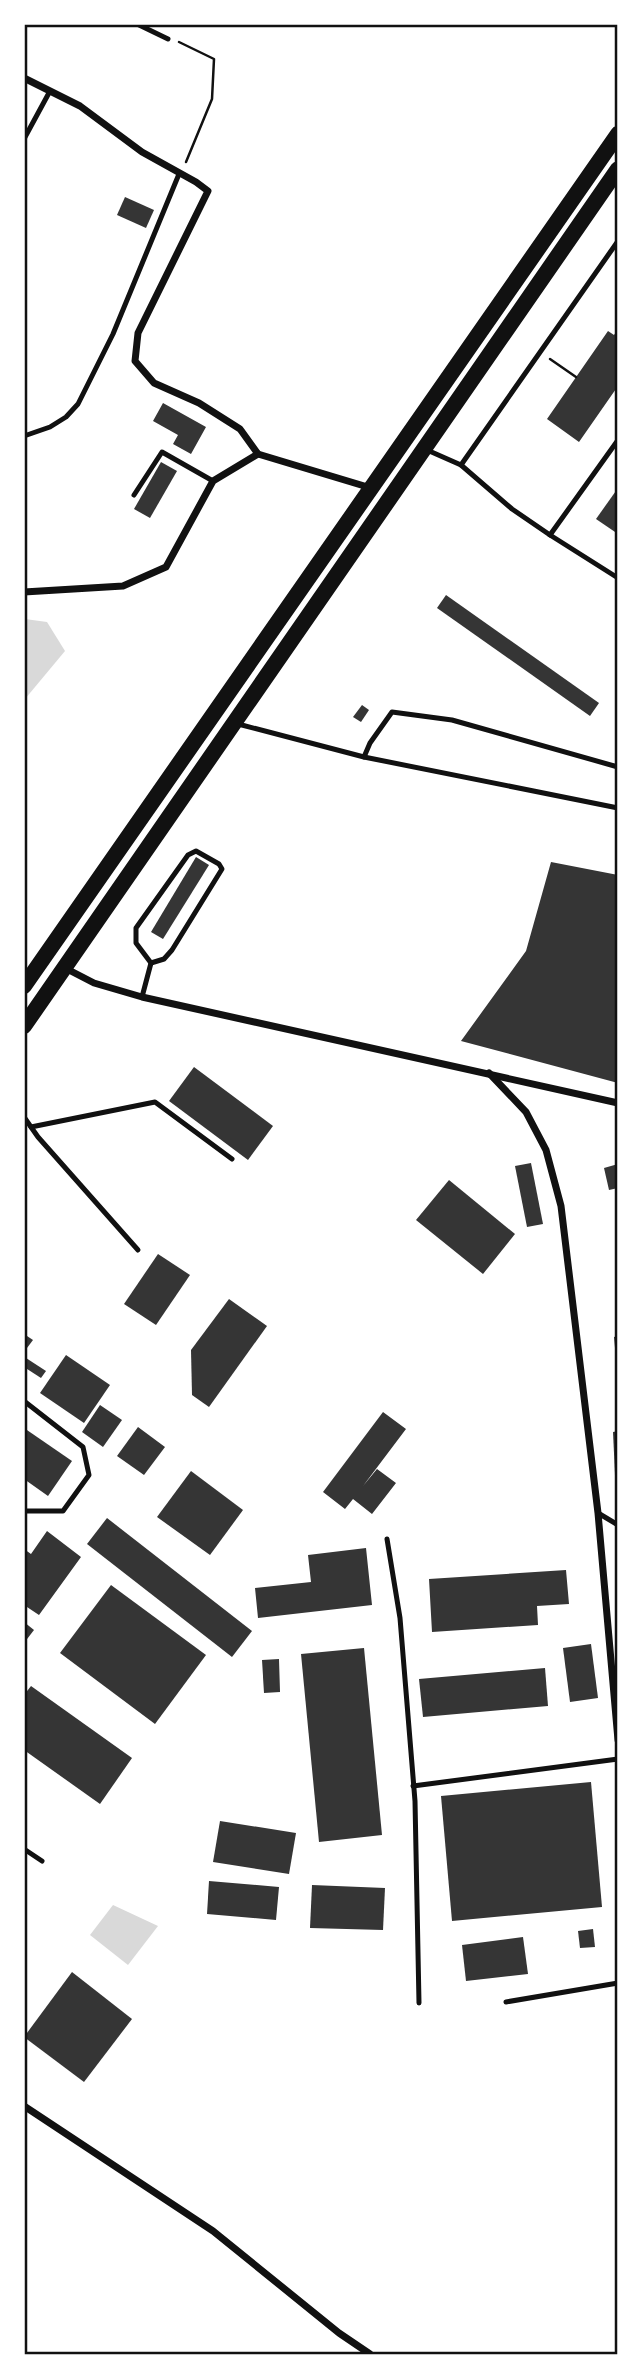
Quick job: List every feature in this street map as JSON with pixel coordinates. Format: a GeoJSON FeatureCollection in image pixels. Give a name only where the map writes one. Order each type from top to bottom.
{"type":"FeatureCollection","features":[{"type":"Feature","properties":{"kind":"main road"},"geometry":{"type":"LineString","coordinates":[[24,986],[618,134]]}},
{"type":"Feature","properties":{"kind":"main road"},"geometry":{"type":"LineString","coordinates":[[24,1026],[618,169]]}},
{"type":"Feature","properties":{"kind":"main road"},"geometry":{"type":"LineString","coordinates":[[46,955],[65,968]]}},
{"type":"Feature","properties":{"kind":"street"},"geometry":{"type":"LineString","coordinates":[[24,78],[80,106],[142,152],[208,191],[138,333],[135,361],[153,383],[199,403],[240,429],[258,454],[372,488]]}},
{"type":"Feature","properties":{"kind":"street"},"geometry":{"type":"LineString","coordinates":[[24,592],[123,586],[166,567],[212,481],[258,454]]}},
{"type":"Feature","properties":{"kind":"street"},"geometry":{"type":"LineString","coordinates":[[65,968],[94,983],[142,997],[618,1103]]}},
{"type":"Feature","properties":{"kind":"street"},"geometry":{"type":"LineString","coordinates":[[489,1073],[526,1112],[547,1150],[562,1220],[598,1513],[618,1740]]}},
{"type":"Feature","properties":{"kind":"street"},"geometry":{"type":"LineString","coordinates":[[24,2106],[213,2231],[339,2333],[370,2354]]}},
{"type":"Feature","properties":{"kind":"lane"},"geometry":{"type":"LineString","coordinates":[[137,24],[168,39]]}},
{"type":"Feature","properties":{"kind":"lane"},"geometry":{"type":"LineString","coordinates":[[24,139],[50,91]]}},
{"type":"Feature","properties":{"kind":"lane"},"geometry":{"type":"LineString","coordinates":[[24,436],[50,427],[66,417],[78,404],[113,334],[179,174]]}},
{"type":"Feature","properties":{"kind":"lane"},"geometry":{"type":"LineString","coordinates":[[461,465],[618,241]]}},
{"type":"Feature","properties":{"kind":"lane"},"geometry":{"type":"LineString","coordinates":[[550,535],[618,440]]}},
{"type":"Feature","properties":{"kind":"lane"},"geometry":{"type":"LineString","coordinates":[[424,449],[461,465],[512,509],[618,578]]}},
{"type":"Feature","properties":{"kind":"lane"},"geometry":{"type":"LineString","coordinates":[[134,495],[162,452],[212,481]]}},
{"type":"Feature","properties":{"kind":"lane"},"geometry":{"type":"LineString","coordinates":[[364,757],[370,743],[393,712],[452,719],[618,767]]}},
{"type":"Feature","properties":{"kind":"lane"},"geometry":{"type":"LineString","coordinates":[[234,723],[364,757],[618,808]]}},
{"type":"Feature","properties":{"kind":"lane"},"geometry":{"type":"LineString","coordinates":[[196,851],[219,864],[222,869],[172,950],[164,959],[151,962],[136,943],[136,928],[188,855],[196,851]]}},
{"type":"Feature","properties":{"kind":"lane"},"geometry":{"type":"LineString","coordinates":[[142,997],[151,962]]}},
{"type":"Feature","properties":{"kind":"lane"},"geometry":{"type":"LineString","coordinates":[[31,1127],[155,1102],[232,1159]]}},
{"type":"Feature","properties":{"kind":"lane"},"geometry":{"type":"LineString","coordinates":[[24,1117],[138,1250]]}},
{"type":"Feature","properties":{"kind":"lane"},"geometry":{"type":"LineString","coordinates":[[24,1401],[83,1447],[89,1475],[63,1511],[24,1511]]}},
{"type":"Feature","properties":{"kind":"lane"},"geometry":{"type":"LineString","coordinates":[[598,1513],[618,1525]]}},
{"type":"Feature","properties":{"kind":"lane"},"geometry":{"type":"LineString","coordinates":[[387,1539],[400,1618],[413,1786],[419,2003]]}},
{"type":"Feature","properties":{"kind":"lane"},"geometry":{"type":"LineString","coordinates":[[413,1786],[618,1759]]}},
{"type":"Feature","properties":{"kind":"lane"},"geometry":{"type":"LineString","coordinates":[[24,1849],[42,1861]]}},
{"type":"Feature","properties":{"kind":"lane"},"geometry":{"type":"LineString","coordinates":[[506,2002],[618,1983]]}},
{"type":"Feature","properties":{"kind":"path"},"geometry":{"type":"LineString","coordinates":[[168,39],[214,58],[212,99],[179,174]]}},
{"type":"Feature","properties":{"kind":"path"},"geometry":{"type":"LineString","coordinates":[[540,352],[576,377]]}},
{"type":"Feature","properties":{"kind":"shaded area"},"geometry":{"type":"Polygon","coordinates":[[[25,619],[47,622],[65,651],[25,699],[25,619]]]}},
{"type":"Feature","properties":{"kind":"shaded area"},"geometry":{"type":"Polygon","coordinates":[[[113,1905],[158,1926],[128,1965],[90,1935],[113,1905]]]}},
{"type":"Feature","properties":{"kind":"building"},"geometry":{"type":"Polygon","coordinates":[[[125,197],[154,210],[146,228],[117,215],[125,197]]]}},
{"type":"Feature","properties":{"kind":"building"},"geometry":{"type":"Polygon","coordinates":[[[618,329],[618,386],[579,442],[547,419],[608,331],[614,335],[618,329]]]}},
{"type":"Feature","properties":{"kind":"building"},"geometry":{"type":"Polygon","coordinates":[[[163,403],[206,427],[191,454],[173,444],[178,435],[153,421],[163,403]]]}},
{"type":"Feature","properties":{"kind":"building"},"geometry":{"type":"Polygon","coordinates":[[[161,462],[177,471],[150,518],[134,509],[161,462]]]}},
{"type":"Feature","properties":{"kind":"building"},"geometry":{"type":"Polygon","coordinates":[[[618,488],[618,534],[596,519],[618,488]]]}},
{"type":"Feature","properties":{"kind":"building"},"geometry":{"type":"Polygon","coordinates":[[[446,595],[599,703],[590,716],[437,608],[446,595]]]}},
{"type":"Feature","properties":{"kind":"building"},"geometry":{"type":"Polygon","coordinates":[[[362,705],[369,710],[361,722],[353,717],[362,705]]]}},
{"type":"Feature","properties":{"kind":"building"},"geometry":{"type":"Polygon","coordinates":[[[196,857],[209,865],[163,939],[151,932],[196,857]]]}},
{"type":"Feature","properties":{"kind":"building"},"geometry":{"type":"Polygon","coordinates":[[[551,862],[618,875],[618,1083],[461,1041],[526,951],[551,862]]]}},
{"type":"Feature","properties":{"kind":"building"},"geometry":{"type":"Polygon","coordinates":[[[194,1067],[273,1126],[248,1160],[169,1101],[194,1067]]]}},
{"type":"Feature","properties":{"kind":"building"},"geometry":{"type":"Polygon","coordinates":[[[531,1163],[543,1224],[527,1227],[515,1166],[531,1163]]]}},
{"type":"Feature","properties":{"kind":"building"},"geometry":{"type":"Polygon","coordinates":[[[618,1164],[618,1188],[609,1190],[604,1168],[618,1164]]]}},
{"type":"Feature","properties":{"kind":"building"},"geometry":{"type":"Polygon","coordinates":[[[449,1180],[515,1234],[483,1274],[416,1220],[449,1180]]]}},
{"type":"Feature","properties":{"kind":"building"},"geometry":{"type":"Polygon","coordinates":[[[158,1254],[190,1275],[156,1325],[124,1304],[158,1254]]]}},
{"type":"Feature","properties":{"kind":"building"},"geometry":{"type":"Polygon","coordinates":[[[229,1299],[267,1326],[209,1407],[192,1395],[191,1350],[229,1299]]]}},
{"type":"Feature","properties":{"kind":"building"},"geometry":{"type":"Polygon","coordinates":[[[24,1334],[33,1340],[24,1352],[24,1334]]]}},
{"type":"Feature","properties":{"kind":"building"},"geometry":{"type":"Polygon","coordinates":[[[618,1336],[618,1359],[616,1359],[614,1337],[618,1336]]]}},
{"type":"Feature","properties":{"kind":"building"},"geometry":{"type":"Polygon","coordinates":[[[66,1355],[110,1385],[84,1423],[40,1393],[66,1355]]]}},
{"type":"Feature","properties":{"kind":"building"},"geometry":{"type":"Polygon","coordinates":[[[26,1358],[46,1371],[41,1378],[24,1367],[26,1358]]]}},
{"type":"Feature","properties":{"kind":"building"},"geometry":{"type":"Polygon","coordinates":[[[100,1405],[122,1420],[103,1447],[82,1432],[100,1405]]]}},
{"type":"Feature","properties":{"kind":"building"},"geometry":{"type":"Polygon","coordinates":[[[383,1412],[406,1429],[363,1486],[377,1469],[396,1483],[372,1514],[353,1499],[345,1509],[323,1492],[383,1412]]]}},
{"type":"Feature","properties":{"kind":"building"},"geometry":{"type":"Polygon","coordinates":[[[138,1427],[165,1447],[144,1475],[117,1456],[138,1427]]]}},
{"type":"Feature","properties":{"kind":"building"},"geometry":{"type":"Polygon","coordinates":[[[24,1428],[72,1461],[48,1496],[24,1479],[24,1428]]]}},
{"type":"Feature","properties":{"kind":"building"},"geometry":{"type":"Polygon","coordinates":[[[618,1431],[618,1475],[615,1475],[613,1432],[618,1431]]]}},
{"type":"Feature","properties":{"kind":"building"},"geometry":{"type":"Polygon","coordinates":[[[191,1471],[243,1510],[210,1555],[157,1517],[191,1471]]]}},
{"type":"Feature","properties":{"kind":"building"},"geometry":{"type":"Polygon","coordinates":[[[107,1518],[252,1631],[232,1657],[87,1544],[107,1518]]]}},
{"type":"Feature","properties":{"kind":"building"},"geometry":{"type":"Polygon","coordinates":[[[47,1531],[81,1557],[39,1615],[24,1605],[24,1549],[31,1554],[47,1531]]]}},
{"type":"Feature","properties":{"kind":"building"},"geometry":{"type":"Polygon","coordinates":[[[366,1548],[372,1605],[258,1618],[255,1588],[311,1582],[308,1555],[366,1548]]]}},
{"type":"Feature","properties":{"kind":"building"},"geometry":{"type":"Polygon","coordinates":[[[566,1570],[569,1604],[537,1606],[538,1625],[432,1632],[429,1579],[566,1570]]]}},
{"type":"Feature","properties":{"kind":"building"},"geometry":{"type":"Polygon","coordinates":[[[111,1585],[206,1655],[155,1724],[60,1653],[111,1585]]]}},
{"type":"Feature","properties":{"kind":"building"},"geometry":{"type":"Polygon","coordinates":[[[24,1622],[34,1630],[24,1643],[24,1622]]]}},
{"type":"Feature","properties":{"kind":"building"},"geometry":{"type":"Polygon","coordinates":[[[591,1644],[598,1698],[570,1702],[563,1648],[591,1644]]]}},
{"type":"Feature","properties":{"kind":"building"},"geometry":{"type":"Polygon","coordinates":[[[364,1648],[382,1835],[319,1842],[301,1654],[364,1648]]]}},
{"type":"Feature","properties":{"kind":"building"},"geometry":{"type":"Polygon","coordinates":[[[279,1659],[280,1692],[264,1693],[262,1660],[279,1659]]]}},
{"type":"Feature","properties":{"kind":"building"},"geometry":{"type":"Polygon","coordinates":[[[545,1668],[548,1706],[423,1717],[419,1679],[545,1668]]]}},
{"type":"Feature","properties":{"kind":"building"},"geometry":{"type":"Polygon","coordinates":[[[31,1686],[132,1758],[100,1804],[24,1750],[24,1695],[31,1686]]]}},
{"type":"Feature","properties":{"kind":"building"},"geometry":{"type":"Polygon","coordinates":[[[591,1782],[602,1907],[452,1921],[441,1796],[591,1782]]]}},
{"type":"Feature","properties":{"kind":"building"},"geometry":{"type":"Polygon","coordinates":[[[220,1821],[296,1833],[289,1874],[213,1862],[220,1821]]]}},
{"type":"Feature","properties":{"kind":"building"},"geometry":{"type":"Polygon","coordinates":[[[209,1881],[279,1887],[276,1920],[207,1914],[209,1881]]]}},
{"type":"Feature","properties":{"kind":"building"},"geometry":{"type":"Polygon","coordinates":[[[312,1885],[385,1888],[383,1930],[310,1928],[312,1885]]]}},
{"type":"Feature","properties":{"kind":"building"},"geometry":{"type":"Polygon","coordinates":[[[593,1929],[595,1947],[580,1948],[578,1931],[593,1929]]]}},
{"type":"Feature","properties":{"kind":"building"},"geometry":{"type":"Polygon","coordinates":[[[523,1937],[528,1974],[466,1981],[462,1945],[523,1937]]]}},
{"type":"Feature","properties":{"kind":"building"},"geometry":{"type":"Polygon","coordinates":[[[72,1972],[132,2019],[84,2082],[24,2037],[72,1972]]]}}]}
